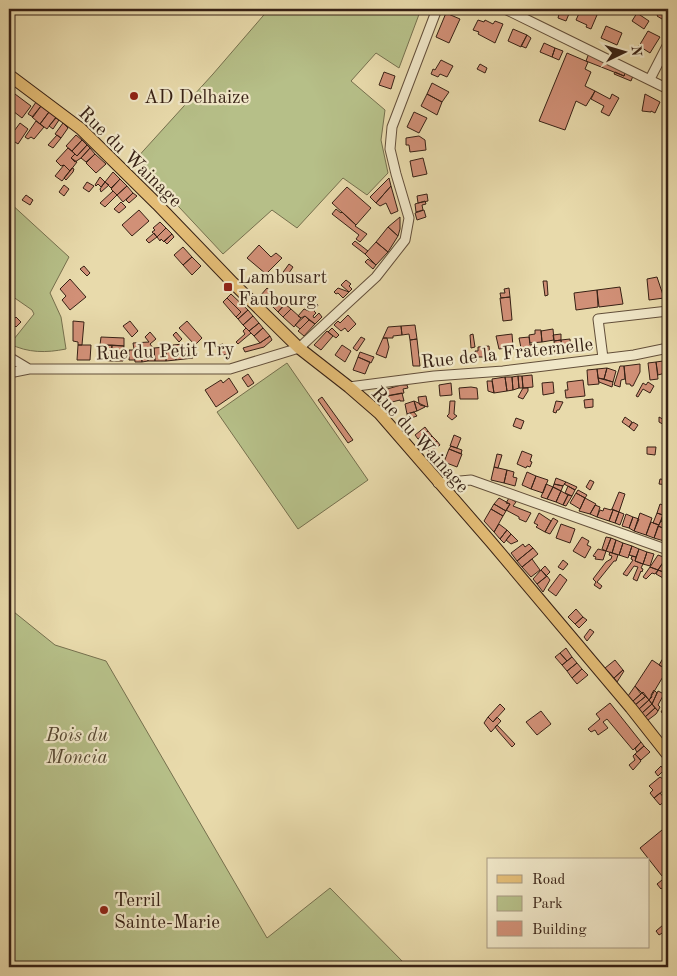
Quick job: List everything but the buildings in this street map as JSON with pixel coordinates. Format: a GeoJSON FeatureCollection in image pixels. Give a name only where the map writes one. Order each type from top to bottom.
{"type":"FeatureCollection","features":[{"type":"Feature","properties":{"kind":"main road","name":"Rue du Wainage"},"geometry":{"type":"LineString","coordinates":[[9,75],[81,129],[299,348],[349,387],[378,413],[625,701],[668,755]]}},
{"type":"Feature","properties":{"kind":"street"},"geometry":{"type":"LineString","coordinates":[[299,348],[376,277],[405,240],[409,218],[390,149],[392,127],[437,9]]}},
{"type":"Feature","properties":{"kind":"street"},"geometry":{"type":"LineString","coordinates":[[505,9],[668,89]]}},
{"type":"Feature","properties":{"kind":"street"},"geometry":{"type":"LineString","coordinates":[[650,79],[668,44]]}},
{"type":"Feature","properties":{"kind":"street"},"geometry":{"type":"LineString","coordinates":[[603,358],[598,319],[668,311]]}},
{"type":"Feature","properties":{"kind":"street","name":"Rue du Petit Try"},"geometry":{"type":"LineString","coordinates":[[9,373],[29,369],[230,368],[299,348]]}},
{"type":"Feature","properties":{"kind":"street","name":"Rue de la Fraternelle"},"geometry":{"type":"LineString","coordinates":[[349,387],[634,355],[668,348]]}},
{"type":"Feature","properties":{"kind":"street"},"geometry":{"type":"LineString","coordinates":[[9,357],[29,369]]}},
{"type":"Feature","properties":{"kind":"street"},"geometry":{"type":"LineString","coordinates":[[438,483],[471,480],[668,550]]}},
{"type":"Feature","properties":{"kind":"green space"},"geometry":{"type":"Polygon","coordinates":[[[269,9],[421,9],[399,68],[376,53],[351,81],[385,110],[381,140],[388,173],[367,195],[343,178],[297,228],[272,210],[223,254],[135,160],[269,9]]]}},
{"type":"Feature","properties":{"kind":"green space"},"geometry":{"type":"Polygon","coordinates":[[[9,202],[69,257],[50,293],[61,317],[66,349],[37,351],[10,344],[34,314],[32,310],[9,294],[9,202]]]}},
{"type":"Feature","properties":{"kind":"green space"},"geometry":{"type":"Polygon","coordinates":[[[287,363],[368,480],[298,529],[217,412],[287,363]]]}},
{"type":"Feature","properties":{"kind":"green space","name":"Bois du Moncia"},"geometry":{"type":"Polygon","coordinates":[[[9,608],[55,645],[106,661],[267,938],[330,888],[408,967],[9,967],[9,608]]]}},
{"type":"Feature","properties":{"kind":"place","name":"AD Delhaize"},"geometry":{"type":"Point","coordinates":[134,96]}},
{"type":"Feature","properties":{"kind":"place","name":"Lambusart Faubourg"},"geometry":{"type":"Point","coordinates":[228,287]}},
{"type":"Feature","properties":{"kind":"place","name":"Terril Sainte-Marie"},"geometry":{"type":"Point","coordinates":[104,910]}}]}
